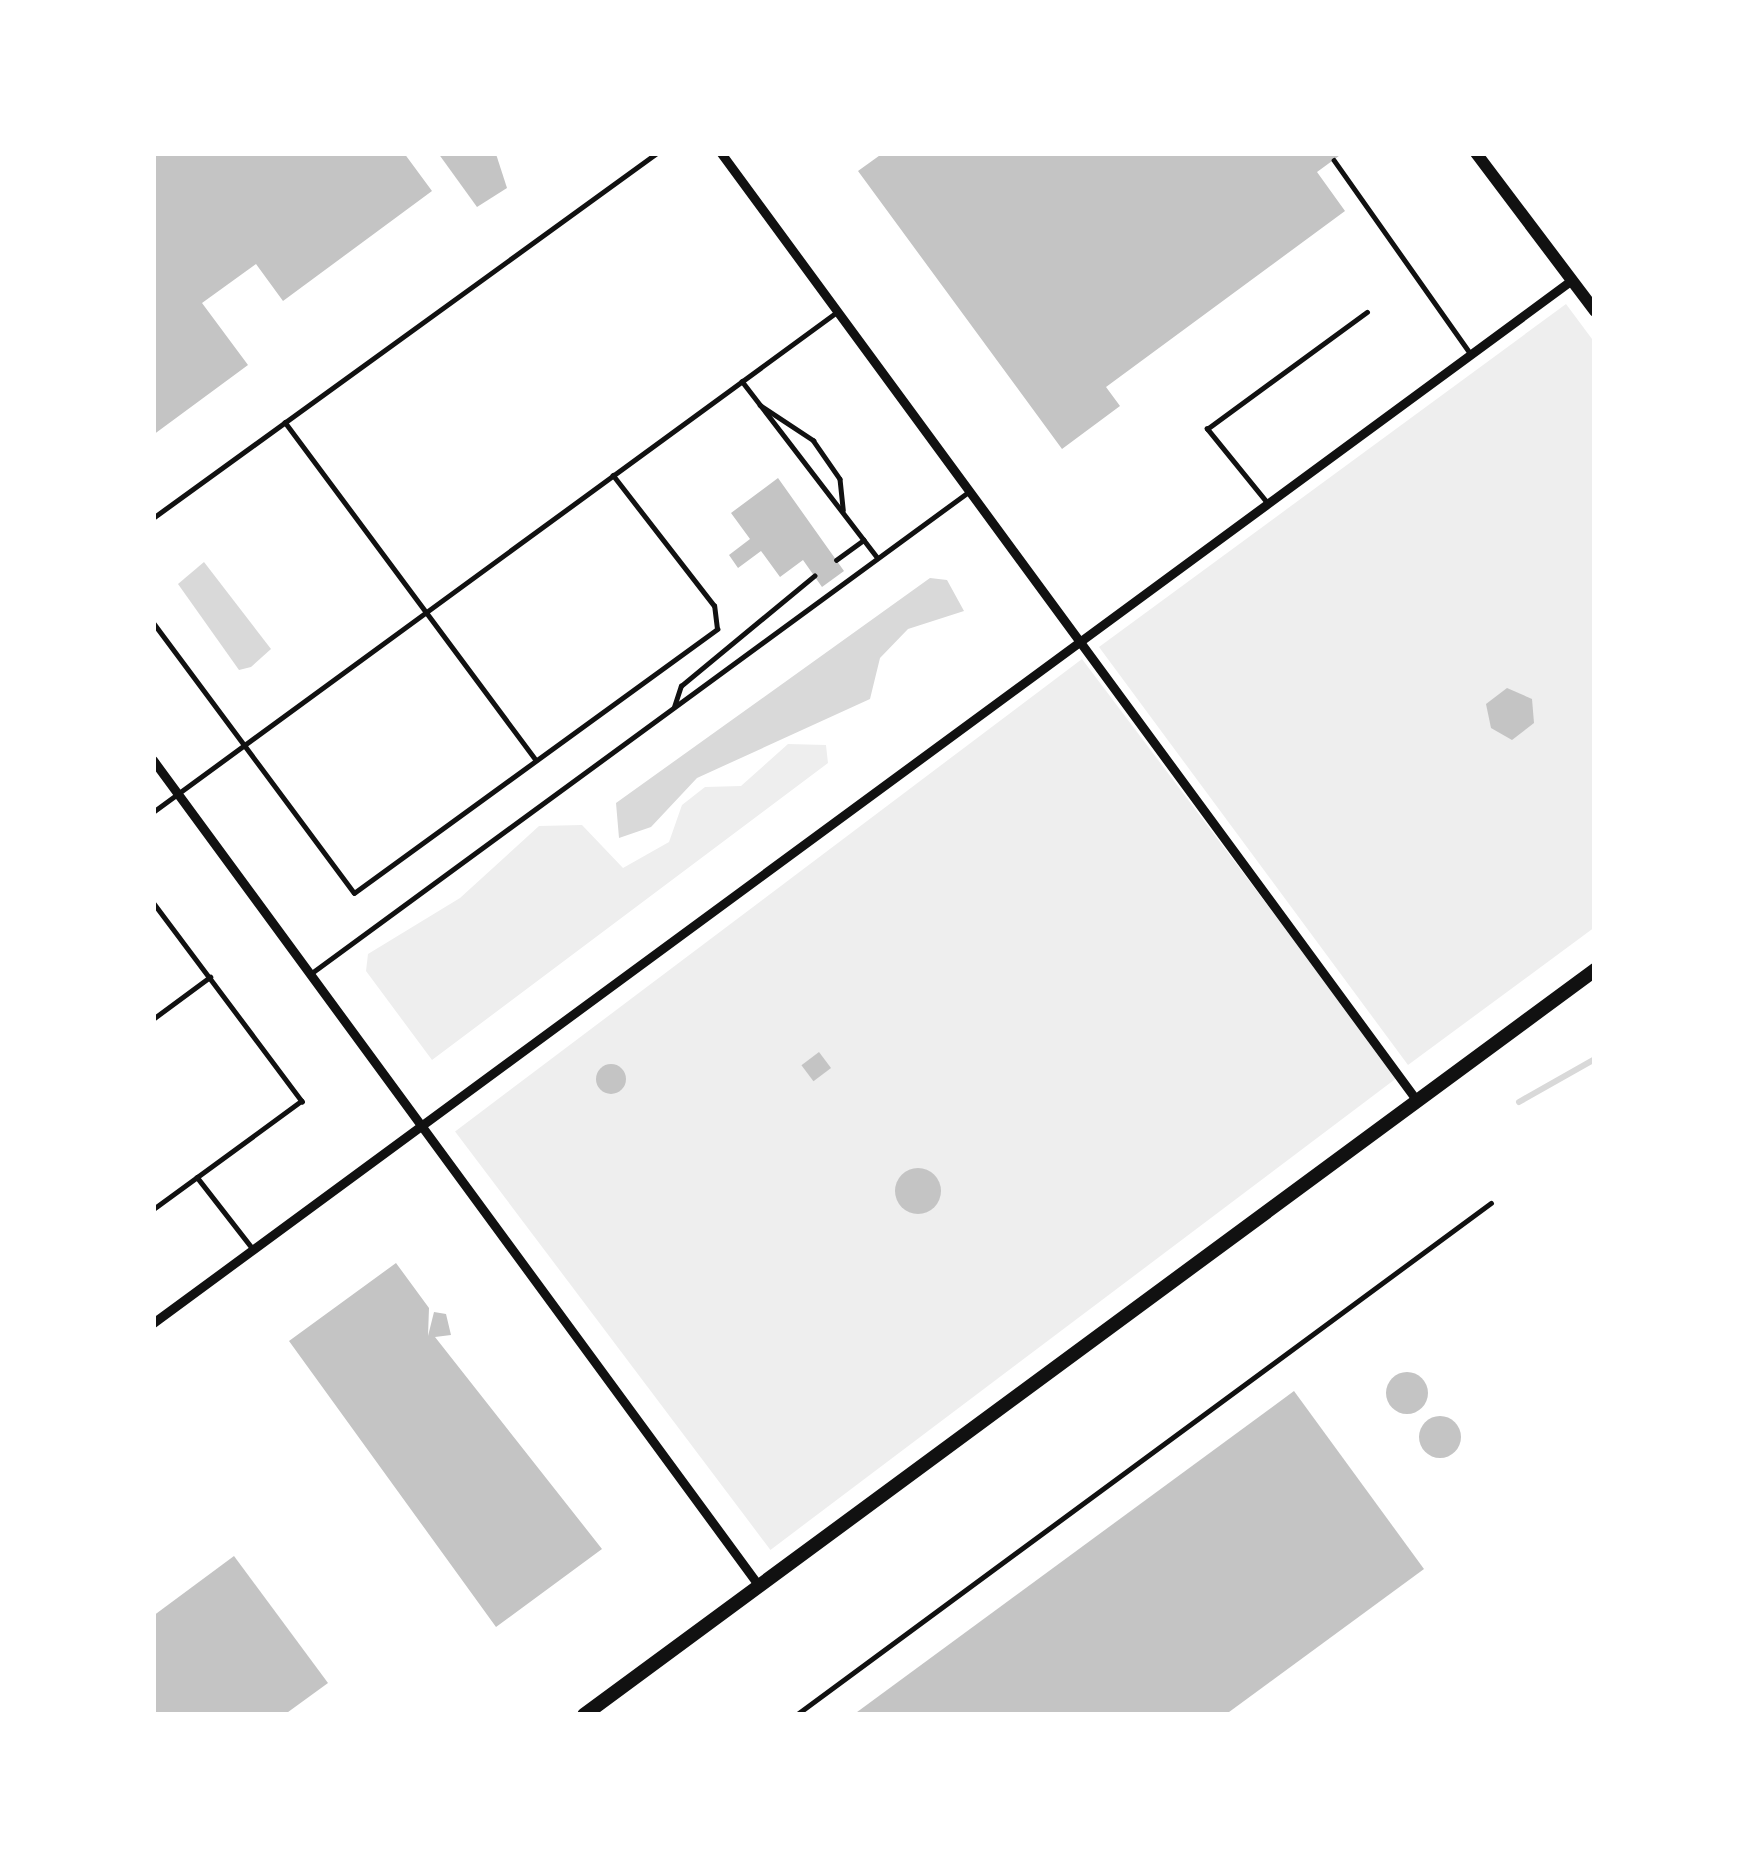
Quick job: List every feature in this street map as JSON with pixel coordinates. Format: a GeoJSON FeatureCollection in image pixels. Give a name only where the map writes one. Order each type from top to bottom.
{"type":"FeatureCollection","features":[{"type":"Feature","properties":{"kind":"main road"},"geometry":{"type":"LineString","coordinates":[[584,1715],[1595,970]]}},
{"type":"Feature","properties":{"kind":"street"},"geometry":{"type":"LineString","coordinates":[[721,153],[1417,1101]]}},
{"type":"Feature","properties":{"kind":"street"},"geometry":{"type":"LineString","coordinates":[[1476,153],[1595,311]]}},
{"type":"Feature","properties":{"kind":"street"},"geometry":{"type":"LineString","coordinates":[[153,1323],[1572,280]]}},
{"type":"Feature","properties":{"kind":"street"},"geometry":{"type":"LineString","coordinates":[[153,760],[759,1586]]}},
{"type":"Feature","properties":{"kind":"lane"},"geometry":{"type":"LineString","coordinates":[[153,518],[656,153]]}},
{"type":"Feature","properties":{"kind":"lane"},"geometry":{"type":"LineString","coordinates":[[1334,160],[1471,354]]}},
{"type":"Feature","properties":{"kind":"lane"},"geometry":{"type":"LineString","coordinates":[[153,812],[837,311]]}},
{"type":"Feature","properties":{"kind":"lane"},"geometry":{"type":"LineString","coordinates":[[1268,504],[1208,429],[1367,312]]}},
{"type":"Feature","properties":{"kind":"lane"},"geometry":{"type":"LineString","coordinates":[[741,380],[877,557]]}},
{"type":"Feature","properties":{"kind":"lane"},"geometry":{"type":"LineString","coordinates":[[760,405],[813,440],[840,479],[843,514]]}},
{"type":"Feature","properties":{"kind":"lane"},"geometry":{"type":"LineString","coordinates":[[285,422],[536,760]]}},
{"type":"Feature","properties":{"kind":"lane"},"geometry":{"type":"LineString","coordinates":[[153,622],[353,893],[626,696],[720,619],[613,476]]}},
{"type":"Feature","properties":{"kind":"lane"},"geometry":{"type":"LineString","coordinates":[[309,975],[969,491]]}},
{"type":"Feature","properties":{"kind":"lane"},"geometry":{"type":"LineString","coordinates":[[836,560],[864,540]]}},
{"type":"Feature","properties":{"kind":"lane"},"geometry":{"type":"LineString","coordinates":[[674,707],[681,686],[814,576]]}},
{"type":"Feature","properties":{"kind":"lane"},"geometry":{"type":"LineString","coordinates":[[153,902],[302,1101],[153,1210]]}},
{"type":"Feature","properties":{"kind":"lane"},"geometry":{"type":"LineString","coordinates":[[153,919],[161,913]]}},
{"type":"Feature","properties":{"kind":"lane"},"geometry":{"type":"LineString","coordinates":[[153,1019],[210,977]]}},
{"type":"Feature","properties":{"kind":"lane"},"geometry":{"type":"LineString","coordinates":[[197,1178],[253,1250]]}},
{"type":"Feature","properties":{"kind":"lane"},"geometry":{"type":"LineString","coordinates":[[796,1715],[1492,1203]]}},
{"type":"Feature","properties":{"kind":"shaded area"},"geometry":{"type":"Polygon","coordinates":[[[1566,304],[1595,343],[1595,927],[1408,1065],[1099,647],[1566,304]]]}},
{"type":"Feature","properties":{"kind":"shaded area"},"geometry":{"type":"Polygon","coordinates":[[[204,562],[271,649],[251,667],[239,670],[178,584],[204,562]]]}},
{"type":"Feature","properties":{"kind":"shaded area"},"geometry":{"type":"Polygon","coordinates":[[[930,578],[947,580],[964,611],[908,629],[880,658],[870,699],[697,778],[651,827],[619,838],[616,803],[930,578]]]}},
{"type":"Feature","properties":{"kind":"shaded area"},"geometry":{"type":"Polygon","coordinates":[[[1082,659],[1397,1077],[770,1550],[455,1131],[1082,659]]]}},
{"type":"Feature","properties":{"kind":"shaded area"},"geometry":{"type":"Polygon","coordinates":[[[788,744],[826,745],[828,763],[432,1060],[366,971],[368,954],[460,898],[539,826],[582,825],[623,868],[669,842],[682,805],[705,787],[741,786],[788,744]]]}},
{"type":"Feature","properties":{"kind":"building"},"geometry":{"type":"Polygon","coordinates":[[[153,153],[404,153],[432,191],[283,301],[256,264],[202,303],[248,365],[153,435],[153,153]]]}},
{"type":"Feature","properties":{"kind":"building"},"geometry":{"type":"Polygon","coordinates":[[[438,153],[496,154],[507,188],[477,207],[438,153]]]}},
{"type":"Feature","properties":{"kind":"building"},"geometry":{"type":"Polygon","coordinates":[[[883,153],[1343,153],[1317,172],[1345,211],[1106,387],[1120,406],[1062,449],[858,171],[883,153]]]}},
{"type":"Feature","properties":{"kind":"building"},"geometry":{"type":"Polygon","coordinates":[[[778,478],[844,571],[822,587],[803,560],[780,577],[761,551],[738,568],[729,555],[750,539],[731,513],[778,478]]]}},
{"type":"Feature","properties":{"kind":"building"},"geometry":{"type":"Polygon","coordinates":[[[1507,688],[1532,699],[1534,723],[1512,740],[1491,728],[1486,704],[1507,688]]]}},
{"type":"Feature","properties":{"kind":"building"},"geometry":{"type":"Polygon","coordinates":[[[819,1052],[831,1068],[813,1081],[801,1065],[819,1052]]]}},
{"type":"Feature","properties":{"kind":"building"},"geometry":{"type":"Polygon","coordinates":[[[611,1064],[626,1079],[611,1094],[596,1079],[611,1064]]]}},
{"type":"Feature","properties":{"kind":"building"},"geometry":{"type":"Polygon","coordinates":[[[918,1168],[934,1175],[941,1191],[934,1207],[918,1214],[902,1207],[895,1191],[902,1175],[918,1168]]]}},
{"type":"Feature","properties":{"kind":"building"},"geometry":{"type":"Polygon","coordinates":[[[396,1263],[429,1308],[428,1336],[434,1312],[446,1314],[451,1335],[435,1337],[602,1549],[496,1627],[289,1341],[396,1263]]]}},
{"type":"Feature","properties":{"kind":"building"},"geometry":{"type":"Polygon","coordinates":[[[1407,1372],[1422,1378],[1428,1393],[1422,1408],[1407,1414],[1392,1408],[1386,1393],[1392,1378],[1407,1372]]]}},
{"type":"Feature","properties":{"kind":"building"},"geometry":{"type":"Polygon","coordinates":[[[1294,1391],[1424,1569],[1225,1715],[853,1715],[1294,1391]]]}},
{"type":"Feature","properties":{"kind":"building"},"geometry":{"type":"Polygon","coordinates":[[[1440,1416],[1455,1422],[1461,1437],[1455,1452],[1440,1458],[1425,1452],[1419,1437],[1425,1422],[1440,1416]]]}},
{"type":"Feature","properties":{"kind":"building"},"geometry":{"type":"Polygon","coordinates":[[[234,1556],[328,1683],[284,1715],[153,1715],[153,1616],[234,1556]]]}},
{"type":"Feature","properties":{"kind":"waterway"},"geometry":{"type":"LineString","coordinates":[[1519,1102],[1595,1059]]}}]}
